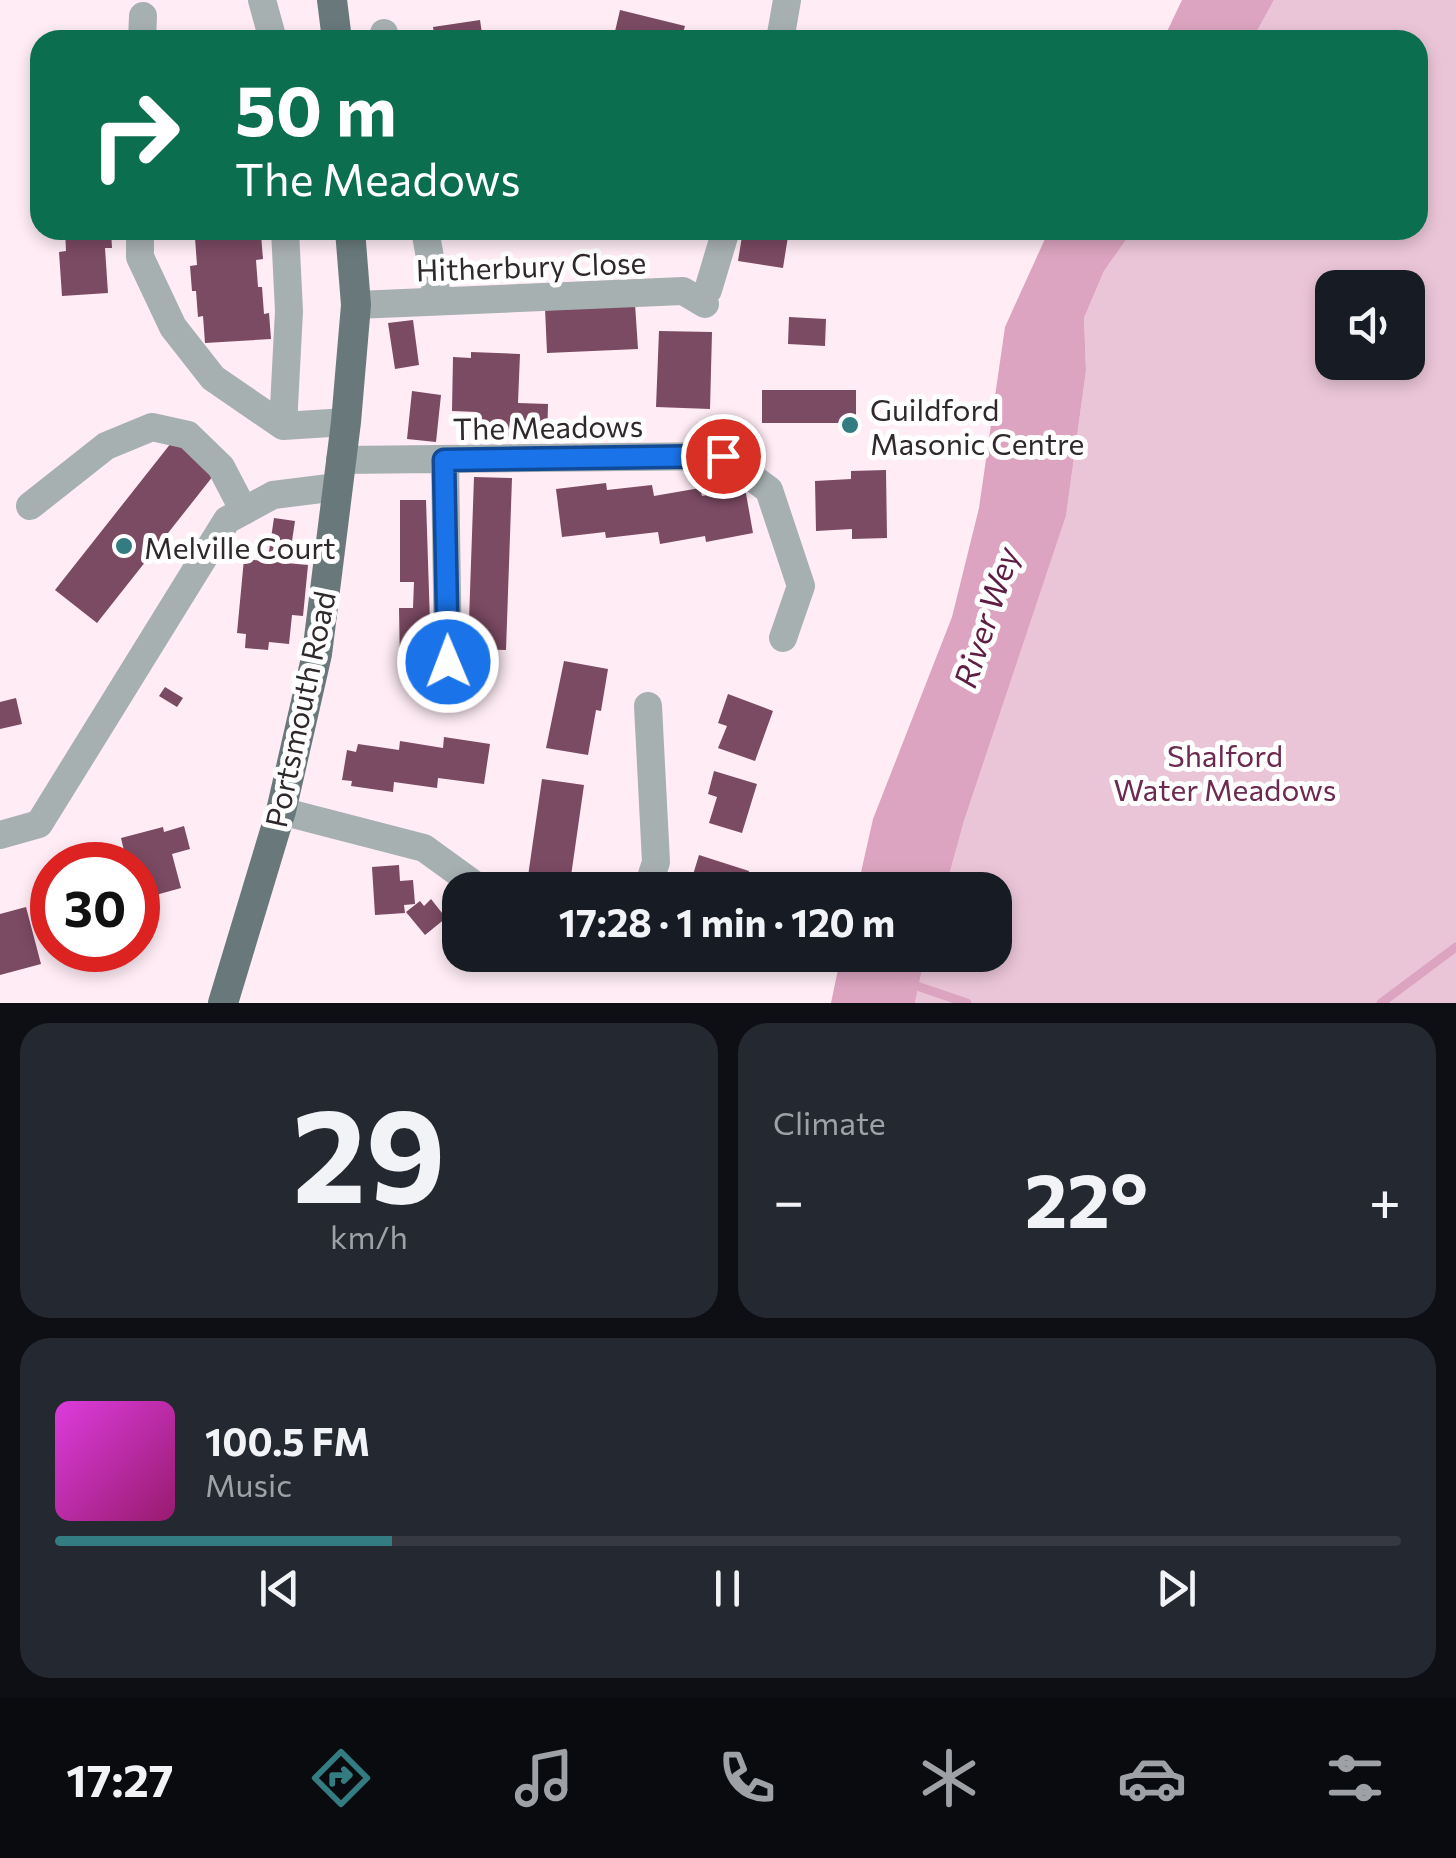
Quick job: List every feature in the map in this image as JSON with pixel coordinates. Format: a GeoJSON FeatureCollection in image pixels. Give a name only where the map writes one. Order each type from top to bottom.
{"type":"FeatureCollection","features":[{"type":"Feature","properties":{"kind":"main road"},"geometry":{"type":"LineString","coordinates":[[332,0],[336,30]]}},
{"type":"Feature","properties":{"kind":"main road","name":"Portsmouth Road"},"geometry":{"type":"LineString","coordinates":[[223,1003],[281,811],[317,654],[346,422],[356,305],[351,240]]}},
{"type":"Feature","properties":{"kind":"street"},"geometry":{"type":"LineString","coordinates":[[262,0],[270,30]]}},
{"type":"Feature","properties":{"kind":"street"},"geometry":{"type":"LineString","coordinates":[[782,30],[787,0]]}},
{"type":"Feature","properties":{"kind":"street"},"geometry":{"type":"LineString","coordinates":[[140,240],[140,257],[173,327],[213,378],[282,426],[346,422]]}},
{"type":"Feature","properties":{"kind":"street"},"geometry":{"type":"LineString","coordinates":[[282,426],[290,311],[286,240]]}},
{"type":"Feature","properties":{"kind":"street"},"geometry":{"type":"LineString","coordinates":[[427,240],[438,301]]}},
{"type":"Feature","properties":{"kind":"street","name":"Hitherbury Close"},"geometry":{"type":"LineString","coordinates":[[356,305],[683,291],[707,297],[723,240]]}},
{"type":"Feature","properties":{"kind":"street"},"geometry":{"type":"LineString","coordinates":[[0,836],[39,824],[227,520],[244,512],[220,467],[188,436],[152,427],[106,446],[30,506]]}},
{"type":"Feature","properties":{"kind":"street","name":"The Meadows"},"geometry":{"type":"LineString","coordinates":[[244,512],[273,495],[338,473],[444,460],[723,456],[769,490],[801,586],[783,638]]}},
{"type":"Feature","properties":{"kind":"street"},"geometry":{"type":"LineString","coordinates":[[444,460],[448,662]]}},
{"type":"Feature","properties":{"kind":"street"},"geometry":{"type":"LineString","coordinates":[[648,706],[656,862],[653,872]]}},
{"type":"Feature","properties":{"kind":"street"},"geometry":{"type":"LineString","coordinates":[[281,811],[424,848],[457,872]]}},
{"type":"Feature","properties":{"kind":"green space","name":"Shalford Water Meadows"},"geometry":{"type":"Polygon","coordinates":[[[1274,0],[1456,0],[1456,1003],[915,1003],[921,972],[1012,972],[1012,872],[950,872],[1066,516],[1086,371],[1084,318],[1104,271],[1126,240],[1428,240],[1428,30],[1258,30],[1274,0]]]}},
{"type":"Feature","properties":{"kind":"water"},"geometry":{"type":"Polygon","coordinates":[[[1182,0],[1274,0],[1258,30],[1168,30],[1182,0]]]}},
{"type":"Feature","properties":{"kind":"water","name":"River Wey"},"geometry":{"type":"Polygon","coordinates":[[[1044,240],[1126,240],[1104,271],[1084,318],[1086,371],[1066,516],[950,872],[861,872],[873,819],[952,617],[979,508],[1005,327],[1044,240]]]}},
{"type":"Feature","properties":{"kind":"water"},"geometry":{"type":"Polygon","coordinates":[[[837,972],[921,972],[915,1003],[831,1003],[837,972]]]}},
{"type":"Feature","properties":{"kind":"building"},"geometry":{"type":"Polygon","coordinates":[[[620,10],[685,26],[684,30],[615,30],[620,10]]]}},
{"type":"Feature","properties":{"kind":"building"},"geometry":{"type":"Polygon","coordinates":[[[480,20],[482,30],[433,30],[433,27],[480,20]]]}},
{"type":"Feature","properties":{"kind":"building"},"geometry":{"type":"Polygon","coordinates":[[[65,240],[112,240],[112,248],[105,248],[108,293],[62,296],[59,252],[66,251],[65,240]]]}},
{"type":"Feature","properties":{"kind":"building"},"geometry":{"type":"Polygon","coordinates":[[[195,240],[261,240],[263,259],[256,260],[258,287],[262,287],[264,314],[269,313],[271,339],[205,343],[203,316],[198,317],[196,291],[192,291],[190,266],[197,265],[195,240]]]}},
{"type":"Feature","properties":{"kind":"building"},"geometry":{"type":"Polygon","coordinates":[[[741,240],[787,240],[783,268],[738,261],[741,240]]]}},
{"type":"Feature","properties":{"kind":"building"},"geometry":{"type":"Polygon","coordinates":[[[635,304],[638,349],[547,353],[545,308],[635,304]]]}},
{"type":"Feature","properties":{"kind":"building"},"geometry":{"type":"Polygon","coordinates":[[[789,317],[826,319],[825,346],[788,344],[789,317]]]}},
{"type":"Feature","properties":{"kind":"building"},"geometry":{"type":"Polygon","coordinates":[[[413,320],[419,365],[395,369],[388,323],[413,320]]]}},
{"type":"Feature","properties":{"kind":"building"},"geometry":{"type":"Polygon","coordinates":[[[659,331],[712,332],[710,409],[656,407],[659,331]]]}},
{"type":"Feature","properties":{"kind":"building"},"geometry":{"type":"Polygon","coordinates":[[[471,352],[520,354],[518,403],[548,404],[547,442],[477,440],[477,412],[452,411],[453,357],[471,358],[471,352]]]}},
{"type":"Feature","properties":{"kind":"building"},"geometry":{"type":"Polygon","coordinates":[[[762,390],[856,390],[856,423],[762,423],[762,390]]]}},
{"type":"Feature","properties":{"kind":"building"},"geometry":{"type":"Polygon","coordinates":[[[412,391],[441,395],[436,442],[407,439],[412,391]]]}},
{"type":"Feature","properties":{"kind":"building","name":"Melville Court"},"geometry":{"type":"Polygon","coordinates":[[[175,438],[217,471],[97,623],[55,590],[175,438]]]}},
{"type":"Feature","properties":{"kind":"building"},"geometry":{"type":"Polygon","coordinates":[[[886,470],[887,538],[852,539],[852,529],[816,531],[815,481],[851,479],[851,471],[886,470]]]}},
{"type":"Feature","properties":{"kind":"building"},"geometry":{"type":"Polygon","coordinates":[[[474,477],[512,478],[506,650],[468,649],[474,477]]]}},
{"type":"Feature","properties":{"kind":"building"},"geometry":{"type":"Polygon","coordinates":[[[606,483],[607,490],[652,485],[654,496],[700,488],[702,496],[745,488],[753,533],[706,542],[705,536],[660,544],[658,532],[606,538],[605,532],[562,537],[556,489],[606,483]]]}},
{"type":"Feature","properties":{"kind":"building"},"geometry":{"type":"Polygon","coordinates":[[[400,500],[426,500],[430,623],[425,623],[425,667],[400,667],[399,608],[413,608],[414,582],[400,582],[400,500]]]}},
{"type":"Feature","properties":{"kind":"building"},"geometry":{"type":"Polygon","coordinates":[[[274,518],[295,521],[289,561],[268,558],[274,518]]]}},
{"type":"Feature","properties":{"kind":"building"},"geometry":{"type":"Polygon","coordinates":[[[244,559],[308,565],[303,616],[292,615],[289,644],[269,642],[268,650],[245,648],[246,634],[237,633],[244,559]]]}},
{"type":"Feature","properties":{"kind":"building"},"geometry":{"type":"Polygon","coordinates":[[[564,661],[608,669],[588,755],[546,748],[564,661]]]}},
{"type":"Feature","properties":{"kind":"building"},"geometry":{"type":"Polygon","coordinates":[[[165,687],[183,698],[177,707],[159,696],[165,687]]]}},
{"type":"Feature","properties":{"kind":"building"},"geometry":{"type":"Polygon","coordinates":[[[728,694],[773,711],[755,761],[718,748],[727,726],[718,723],[728,694]]]}},
{"type":"Feature","properties":{"kind":"building"},"geometry":{"type":"Polygon","coordinates":[[[16,698],[22,724],[0,729],[0,702],[16,698]]]}},
{"type":"Feature","properties":{"kind":"building"},"geometry":{"type":"Polygon","coordinates":[[[444,737],[490,744],[484,784],[438,778],[437,788],[394,782],[393,792],[351,786],[352,781],[342,780],[347,750],[356,752],[358,744],[399,750],[400,741],[443,748],[444,737]]]}},
{"type":"Feature","properties":{"kind":"building"},"geometry":{"type":"Polygon","coordinates":[[[714,771],[757,784],[742,833],[709,823],[717,797],[708,794],[714,771]]]}},
{"type":"Feature","properties":{"kind":"building"},"geometry":{"type":"Polygon","coordinates":[[[542,779],[584,785],[572,872],[529,872],[542,779]]]}},
{"type":"Feature","properties":{"kind":"building"},"geometry":{"type":"Polygon","coordinates":[[[184,826],[190,849],[172,854],[181,888],[160,894],[160,842],[122,842],[121,838],[163,827],[164,832],[184,826]]]}},
{"type":"Feature","properties":{"kind":"building"},"geometry":{"type":"Polygon","coordinates":[[[699,855],[749,871],[749,872],[694,872],[699,855]]]}},
{"type":"Feature","properties":{"kind":"building"},"geometry":{"type":"Polygon","coordinates":[[[399,865],[400,881],[413,880],[415,904],[404,905],[405,913],[375,915],[372,867],[399,865]]]}},
{"type":"Feature","properties":{"kind":"building"},"geometry":{"type":"Polygon","coordinates":[[[431,899],[442,913],[442,921],[425,935],[406,912],[420,901],[424,906],[431,899]]]}},
{"type":"Feature","properties":{"kind":"building"},"geometry":{"type":"Polygon","coordinates":[[[26,907],[30,967],[0,975],[0,914],[26,907]]]}},
{"type":"Feature","properties":{"kind":"waterway"},"geometry":{"type":"LineString","coordinates":[[1381,1003],[1456,947]]}},
{"type":"Feature","properties":{"kind":"waterway"},"geometry":{"type":"LineString","coordinates":[[908,983],[967,1003]]}},
{"type":"Feature","properties":{"kind":"place","name":"Guildford Masonic Centre"},"geometry":{"type":"Point","coordinates":[850,425]}},
{"type":"Feature","properties":{"kind":"place","name":"Melville Court"},"geometry":{"type":"Point","coordinates":[124,546]}},
{"type":"Feature","properties":{"kind":"route"},"geometry":{"type":"LineString","coordinates":[[448,662],[444,460],[723,456]]}}]}
